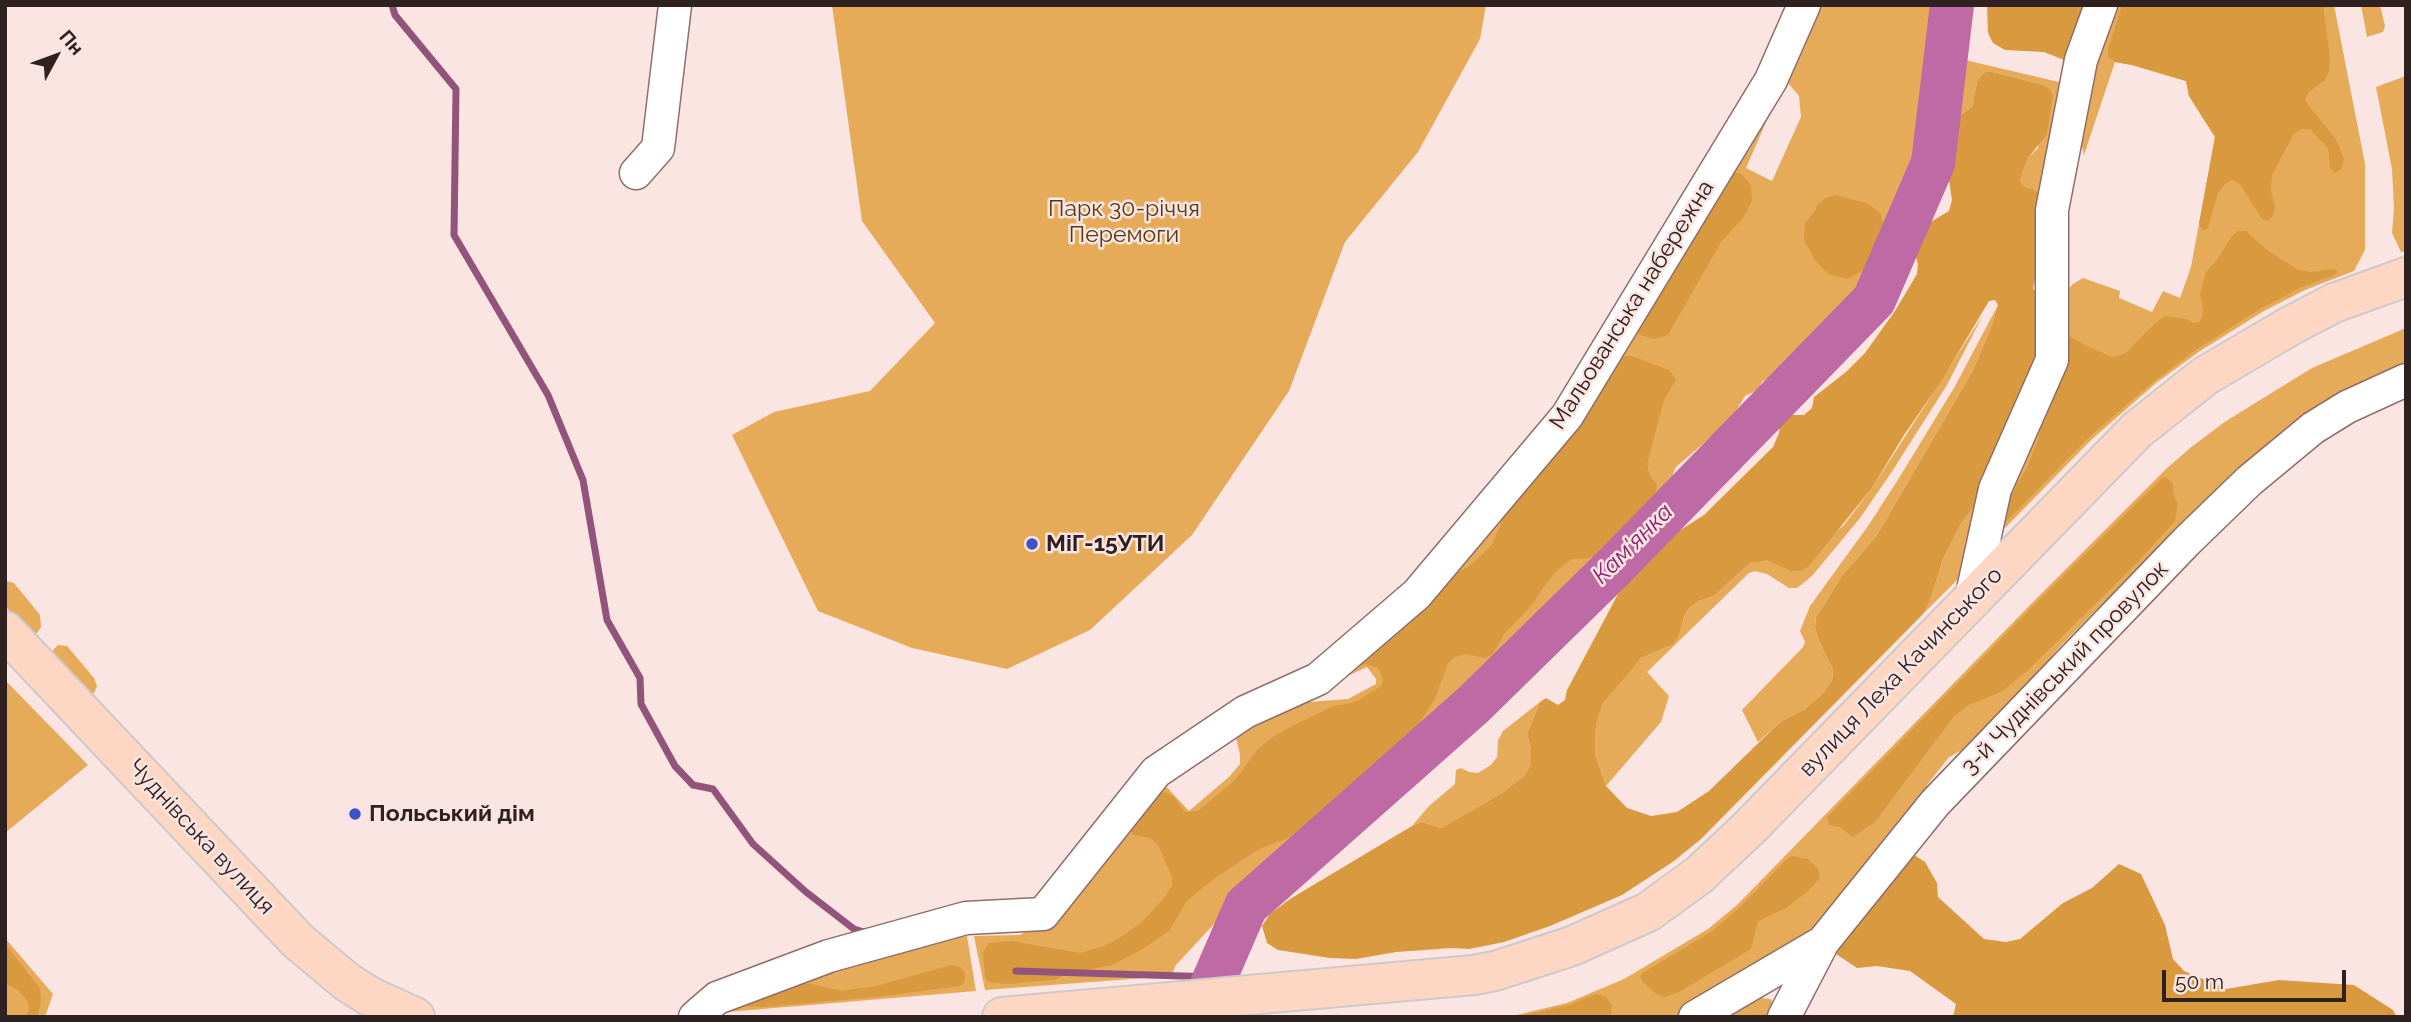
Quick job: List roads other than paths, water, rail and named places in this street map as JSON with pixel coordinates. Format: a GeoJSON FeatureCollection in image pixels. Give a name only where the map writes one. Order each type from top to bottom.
{"type":"FeatureCollection","features":[{"type":"Feature","properties":{"kind":"main road","name":"вулиця Леха Качинського"},"geometry":{"type":"LineString","coordinates":[[1361,995],[1495,971],[1572,946],[1648,912],[1724,853],[2137,430],[2205,376],[2290,326],[2334,303],[2406,277]]}},
{"type":"Feature","properties":{"kind":"main road","name":"вулиця Леха Качинського"},"geometry":{"type":"LineString","coordinates":[[1361,995],[1500,989],[1545,977],[1585,962],[1649,933],[1711,890],[1738,866],[1980,614],[2151,442],[2216,393],[2302,341],[2343,320],[2406,296]]}},
{"type":"Feature","properties":{"kind":"main road","name":"Чуднівська вулиця"},"geometry":{"type":"LineString","coordinates":[[5,631],[298,941],[347,982],[365,1010]]}},
{"type":"Feature","properties":{"kind":"main road","name":"Чуднівська вулиця"},"geometry":{"type":"LineString","coordinates":[[5,655],[88,739],[278,944],[331,993],[365,1010],[415,1017]]}},
{"type":"Feature","properties":{"kind":"main road"},"geometry":{"type":"LineString","coordinates":[[1002,1017],[1074,1010],[1361,995]]}},
{"type":"Feature","properties":{"kind":"main road"},"geometry":{"type":"LineString","coordinates":[[1223,1017],[1361,995]]}},
{"type":"Feature","properties":{"kind":"street"},"geometry":{"type":"LineString","coordinates":[[636,173],[658,148],[675,5]]}},
{"type":"Feature","properties":{"kind":"street","name":"Мальованська набережна"},"geometry":{"type":"LineString","coordinates":[[695,1017],[717,998],[829,956],[966,919],[1042,914],[1156,772],[1245,712],[1318,679],[1416,594],[1567,416],[1771,80],[1804,5]]}},
{"type":"Feature","properties":{"kind":"street"},"geometry":{"type":"LineString","coordinates":[[1971,599],[1995,489],[2052,360],[2052,210],[2081,60],[2101,5]]}},
{"type":"Feature","properties":{"kind":"street","name":"3-й Чуднівський провулок"},"geometry":{"type":"LineString","coordinates":[[1784,1017],[1823,942],[1935,803],[2213,516],[2249,481],[2313,428],[2347,407],[2406,380]]}},
{"type":"Feature","properties":{"kind":"street"},"geometry":{"type":"LineString","coordinates":[[1695,1017],[1823,942]]}},
{"type":"Feature","properties":{"kind":"waterway"},"geometry":{"type":"LineString","coordinates":[[392,5],[395,15],[456,89],[454,235],[548,395],[583,480],[607,620],[640,678],[641,704],[675,766],[693,785],[713,789],[753,844],[806,892],[854,929],[867,933]]}},
{"type":"Feature","properties":{"kind":"waterway","name":"Кам'янка"},"geometry":{"type":"LineString","coordinates":[[1198,1017],[1246,906],[1473,705],[1614,567],[1874,300],[1933,163],[1952,5]]}},
{"type":"Feature","properties":{"kind":"waterway"},"geometry":{"type":"LineString","coordinates":[[1016,971],[1216,977]]}},
{"type":"Feature","properties":{"kind":"place","name":"МіГ-15УТИ"},"geometry":{"type":"Point","coordinates":[1032,544]}},
{"type":"Feature","properties":{"kind":"place","name":"Польський дім"},"geometry":{"type":"Point","coordinates":[355,814]}},
{"type":"Feature","properties":{"kind":"park label","name":"Парк 30-річчя Перемоги"},"geometry":{"type":"Point","coordinates":[1124,222]}}]}
